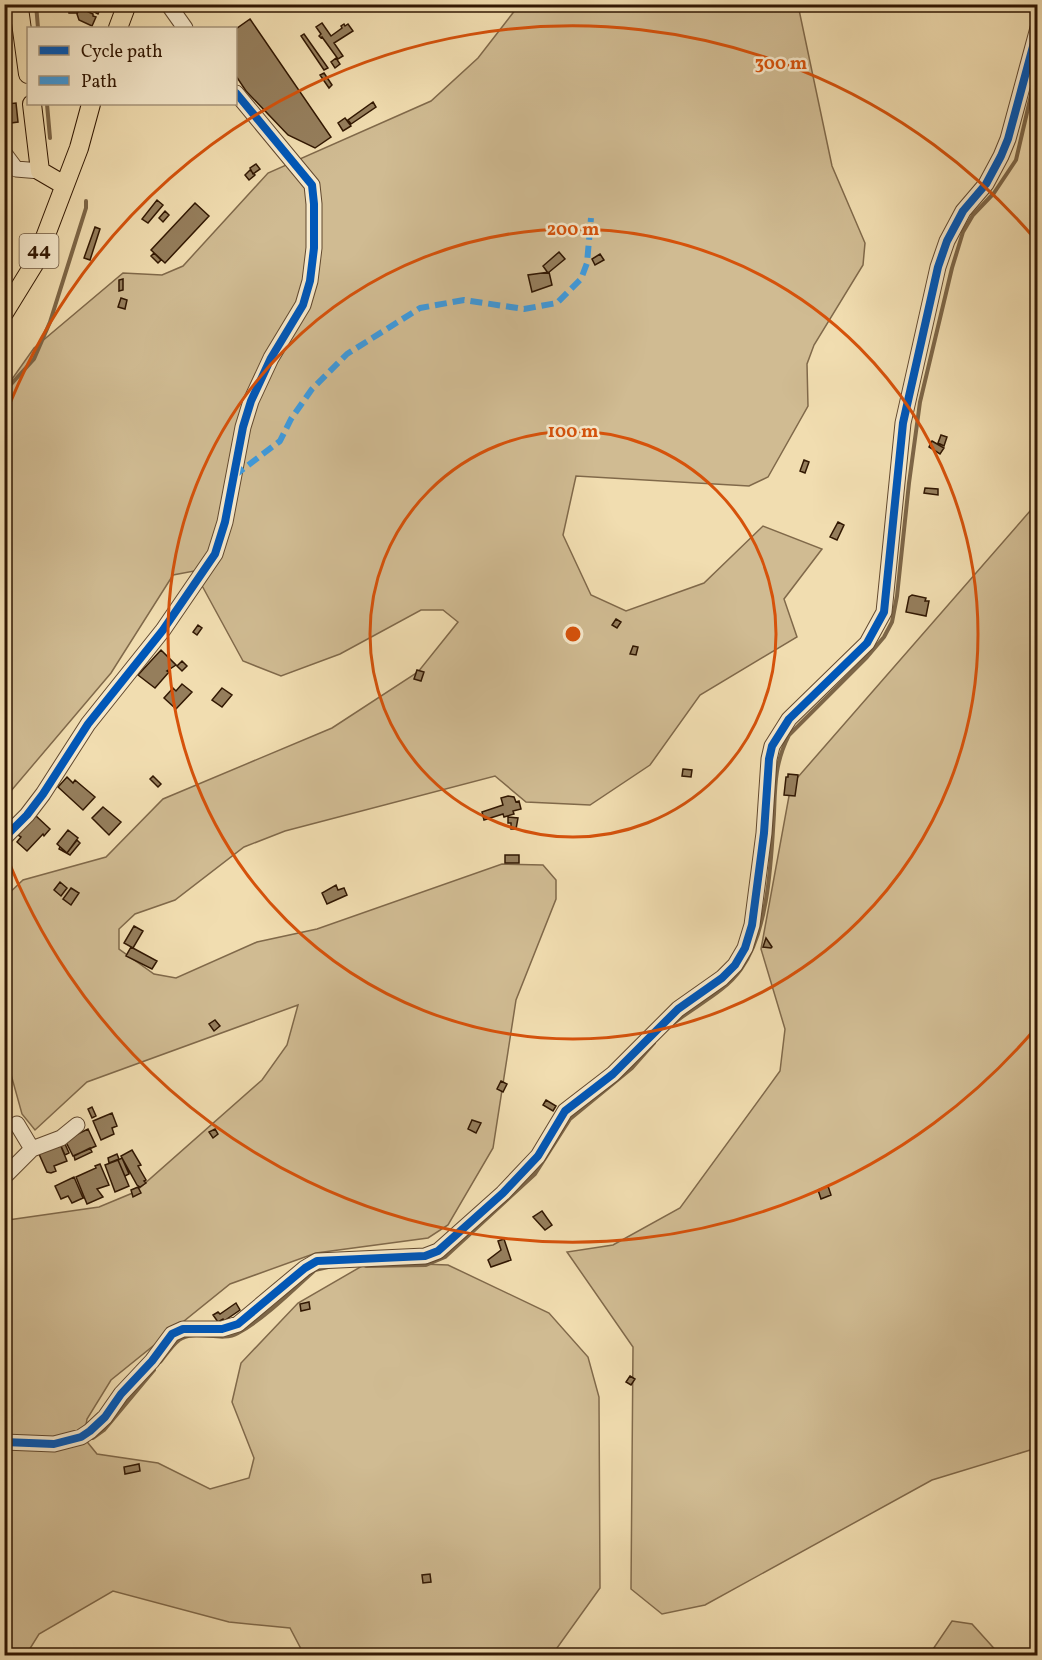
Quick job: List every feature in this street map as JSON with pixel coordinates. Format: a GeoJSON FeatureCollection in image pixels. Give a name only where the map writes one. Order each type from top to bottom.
{"type":"FeatureCollection","features":[{"type":"Feature","properties":{"kind":"main road"},"geometry":{"type":"LineString","coordinates":[[118,27],[127,4]]}},
{"type":"Feature","properties":{"kind":"main road"},"geometry":{"type":"LineString","coordinates":[[18,6],[27,67]]}},
{"type":"Feature","properties":{"kind":"main road"},"geometry":{"type":"LineString","coordinates":[[32,105],[40,171],[64,185]]}},
{"type":"Feature","properties":{"kind":"main road","name":"44"},"geometry":{"type":"LineString","coordinates":[[4,313],[36,261],[79,148],[91,105]]}},
{"type":"Feature","properties":{"kind":"street"},"geometry":{"type":"LineString","coordinates":[[168,4],[184,27]]}},
{"type":"Feature","properties":{"kind":"street"},"geometry":{"type":"LineString","coordinates":[[4,1442],[54,1444],[81,1437],[105,1417],[121,1394],[152,1361],[172,1334],[183,1329],[222,1329],[238,1324],[305,1268],[317,1261],[425,1256],[438,1251],[503,1193],[538,1156],[565,1111],[613,1074],[678,1009],[735,966],[745,948],[752,926],[772,746],[789,720],[867,643],[884,612],[903,423],[938,267],[947,241],[963,211],[986,184],[1008,140],[1038,28]]}},
{"type":"Feature","properties":{"kind":"street"},"geometry":{"type":"LineString","coordinates":[[4,838],[27,815],[43,794],[88,724],[163,630],[215,554],[225,522],[243,427],[251,401],[271,358],[303,305],[308,289],[314,248],[312,185],[237,94]]}},
{"type":"Feature","properties":{"kind":"street"},"geometry":{"type":"LineString","coordinates":[[4,153],[16,169],[40,171]]}},
{"type":"Feature","properties":{"kind":"street"},"geometry":{"type":"LineString","coordinates":[[17,1124],[32,1149]]}},
{"type":"Feature","properties":{"kind":"street"},"geometry":{"type":"LineString","coordinates":[[4,1177],[32,1149],[61,1138],[77,1125]]}},
{"type":"Feature","properties":{"kind":"shaded area"},"geometry":{"type":"Polygon","coordinates":[[[530,4],[798,5],[832,166],[865,243],[863,265],[814,345],[807,364],[808,406],[768,477],[749,486],[576,476],[563,535],[591,595],[626,611],[704,583],[763,526],[822,549],[784,599],[797,637],[700,695],[650,765],[590,805],[526,802],[495,776],[285,831],[244,847],[175,900],[135,914],[119,929],[119,949],[154,974],[176,978],[257,942],[317,929],[502,864],[543,865],[556,880],[556,899],[516,1000],[493,1148],[448,1225],[428,1238],[316,1253],[230,1284],[111,1380],[87,1419],[84,1438],[97,1454],[158,1463],[210,1489],[249,1478],[254,1458],[232,1402],[241,1363],[298,1303],[369,1262],[448,1265],[549,1313],[588,1357],[599,1397],[600,1588],[552,1655],[301,1655],[301,1649],[290,1628],[229,1622],[113,1591],[39,1634],[26,1655],[5,1655],[5,1222],[99,1207],[135,1192],[262,1080],[287,1045],[298,1005],[87,1082],[35,1130],[22,1114],[5,1053],[5,897],[23,880],[106,857],[163,799],[332,728],[418,672],[458,622],[443,610],[421,610],[340,654],[281,676],[243,661],[194,571],[173,575],[111,673],[5,798],[5,389],[34,348],[123,273],[162,275],[183,266],[268,173],[431,101],[478,58],[516,9],[530,4]]]}},
{"type":"Feature","properties":{"kind":"shaded area"},"geometry":{"type":"Polygon","coordinates":[[[1037,503],[1037,1448],[932,1480],[705,1605],[662,1614],[631,1589],[633,1347],[567,1252],[613,1245],[680,1208],[780,1071],[785,1029],[761,949],[791,785],[1037,503]]]}},
{"type":"Feature","properties":{"kind":"shaded area"},"geometry":{"type":"Polygon","coordinates":[[[952,1621],[972,1624],[1000,1655],[929,1655],[952,1621]]]}},
{"type":"Feature","properties":{"kind":"building"},"geometry":{"type":"Polygon","coordinates":[[[79,4],[102,4],[98,14],[79,4]]]}},
{"type":"Feature","properties":{"kind":"building"},"geometry":{"type":"Polygon","coordinates":[[[76,5],[79,10],[77,13],[69,13],[68,6],[76,5]]]}},
{"type":"Feature","properties":{"kind":"building"},"geometry":{"type":"Polygon","coordinates":[[[80,8],[96,17],[92,26],[79,20],[77,14],[80,8]]]}},
{"type":"Feature","properties":{"kind":"building"},"geometry":{"type":"Polygon","coordinates":[[[250,19],[331,137],[315,148],[288,135],[246,91],[237,78],[237,28],[250,19]]]}},
{"type":"Feature","properties":{"kind":"building"},"geometry":{"type":"Polygon","coordinates":[[[322,23],[331,36],[344,24],[345,26],[348,24],[353,31],[334,43],[343,56],[338,59],[319,36],[321,34],[316,27],[322,23]]]}},
{"type":"Feature","properties":{"kind":"building"},"geometry":{"type":"Polygon","coordinates":[[[304,34],[328,68],[324,70],[301,36],[304,34]]]}},
{"type":"Feature","properties":{"kind":"building"},"geometry":{"type":"Polygon","coordinates":[[[336,58],[340,64],[335,68],[331,62],[336,58]]]}},
{"type":"Feature","properties":{"kind":"building"},"geometry":{"type":"Polygon","coordinates":[[[324,73],[332,85],[329,88],[320,75],[324,73]]]}},
{"type":"Feature","properties":{"kind":"building"},"geometry":{"type":"Polygon","coordinates":[[[4,87],[7,104],[16,103],[18,122],[4,124],[4,87]]]}},
{"type":"Feature","properties":{"kind":"building"},"geometry":{"type":"Polygon","coordinates":[[[373,102],[376,107],[351,124],[348,120],[373,102]]]}},
{"type":"Feature","properties":{"kind":"building"},"geometry":{"type":"Polygon","coordinates":[[[345,118],[351,126],[343,131],[338,123],[345,118]]]}},
{"type":"Feature","properties":{"kind":"building"},"geometry":{"type":"Polygon","coordinates":[[[256,164],[260,169],[253,174],[250,168],[256,164]]]}},
{"type":"Feature","properties":{"kind":"building"},"geometry":{"type":"Polygon","coordinates":[[[250,170],[255,175],[249,180],[245,175],[250,170]]]}},
{"type":"Feature","properties":{"kind":"building"},"geometry":{"type":"Polygon","coordinates":[[[157,200],[163,205],[148,223],[142,219],[157,200]]]}},
{"type":"Feature","properties":{"kind":"building"},"geometry":{"type":"Polygon","coordinates":[[[195,203],[209,216],[165,263],[151,250],[195,203]]]}},
{"type":"Feature","properties":{"kind":"building"},"geometry":{"type":"Polygon","coordinates":[[[165,211],[169,215],[163,222],[159,218],[165,211]]]}},
{"type":"Feature","properties":{"kind":"building"},"geometry":{"type":"Polygon","coordinates":[[[95,227],[100,229],[90,260],[84,258],[95,227]]]}},
{"type":"Feature","properties":{"kind":"building"},"geometry":{"type":"Polygon","coordinates":[[[559,252],[565,259],[548,273],[543,266],[559,252]]]}},
{"type":"Feature","properties":{"kind":"building"},"geometry":{"type":"Polygon","coordinates":[[[154,253],[161,260],[158,263],[151,256],[154,253]]]}},
{"type":"Feature","properties":{"kind":"building"},"geometry":{"type":"Polygon","coordinates":[[[600,254],[604,260],[595,265],[592,259],[600,254]]]}},
{"type":"Feature","properties":{"kind":"building"},"geometry":{"type":"Polygon","coordinates":[[[549,272],[552,285],[532,292],[528,275],[549,272]]]}},
{"type":"Feature","properties":{"kind":"building"},"geometry":{"type":"Polygon","coordinates":[[[123,279],[123,290],[119,291],[119,280],[123,279]]]}},
{"type":"Feature","properties":{"kind":"building"},"geometry":{"type":"Polygon","coordinates":[[[121,298],[127,300],[125,309],[118,307],[121,298]]]}},
{"type":"Feature","properties":{"kind":"building"},"geometry":{"type":"Polygon","coordinates":[[[941,435],[947,437],[944,446],[938,443],[941,435]]]}},
{"type":"Feature","properties":{"kind":"building"},"geometry":{"type":"Polygon","coordinates":[[[932,441],[944,448],[940,454],[929,447],[932,441]]]}},
{"type":"Feature","properties":{"kind":"building"},"geometry":{"type":"Polygon","coordinates":[[[804,460],[809,462],[805,473],[800,471],[804,460]]]}},
{"type":"Feature","properties":{"kind":"building"},"geometry":{"type":"Polygon","coordinates":[[[925,488],[938,489],[938,495],[924,493],[925,488]]]}},
{"type":"Feature","properties":{"kind":"building"},"geometry":{"type":"Polygon","coordinates":[[[838,522],[844,525],[837,540],[830,537],[838,522]]]}},
{"type":"Feature","properties":{"kind":"building"},"geometry":{"type":"Polygon","coordinates":[[[912,595],[926,598],[925,601],[929,601],[926,616],[906,612],[909,597],[912,595]]]}},
{"type":"Feature","properties":{"kind":"building"},"geometry":{"type":"Polygon","coordinates":[[[616,619],[621,622],[617,628],[612,625],[616,619]]]}},
{"type":"Feature","properties":{"kind":"building"},"geometry":{"type":"Polygon","coordinates":[[[198,625],[202,628],[197,635],[193,632],[198,625]]]}},
{"type":"Feature","properties":{"kind":"building"},"geometry":{"type":"Polygon","coordinates":[[[633,646],[638,647],[636,655],[630,654],[633,646]]]}},
{"type":"Feature","properties":{"kind":"building"},"geometry":{"type":"Polygon","coordinates":[[[161,650],[176,665],[167,671],[169,672],[155,688],[138,675],[161,650]]]}},
{"type":"Feature","properties":{"kind":"building"},"geometry":{"type":"Polygon","coordinates":[[[182,661],[187,666],[182,671],[177,666],[182,661]]]}},
{"type":"Feature","properties":{"kind":"building"},"geometry":{"type":"Polygon","coordinates":[[[417,670],[424,672],[421,681],[414,679],[417,670]]]}},
{"type":"Feature","properties":{"kind":"building"},"geometry":{"type":"Polygon","coordinates":[[[182,684],[192,692],[176,709],[164,698],[173,688],[176,691],[182,684]]]}},
{"type":"Feature","properties":{"kind":"building"},"geometry":{"type":"Polygon","coordinates":[[[222,688],[232,695],[222,707],[212,700],[222,688]]]}},
{"type":"Feature","properties":{"kind":"building"},"geometry":{"type":"Polygon","coordinates":[[[683,769],[692,770],[691,777],[682,776],[683,769]]]}},
{"type":"Feature","properties":{"kind":"building"},"geometry":{"type":"Polygon","coordinates":[[[788,774],[798,775],[795,796],[784,795],[788,774]]]}},
{"type":"Feature","properties":{"kind":"building"},"geometry":{"type":"Polygon","coordinates":[[[153,776],[161,784],[158,787],[150,779],[153,776]]]}},
{"type":"Feature","properties":{"kind":"building"},"geometry":{"type":"Polygon","coordinates":[[[67,777],[73,783],[75,780],[95,797],[83,810],[58,787],[67,777]]]}},
{"type":"Feature","properties":{"kind":"building"},"geometry":{"type":"Polygon","coordinates":[[[514,797],[516,802],[519,801],[521,809],[504,817],[503,814],[484,820],[482,812],[503,805],[501,798],[514,797]]]}},
{"type":"Feature","properties":{"kind":"building"},"geometry":{"type":"Polygon","coordinates":[[[103,807],[121,822],[109,835],[92,818],[103,807]]]}},
{"type":"Feature","properties":{"kind":"building"},"geometry":{"type":"Polygon","coordinates":[[[35,815],[50,829],[27,851],[17,842],[21,837],[18,835],[35,815]]]}},
{"type":"Feature","properties":{"kind":"building"},"geometry":{"type":"Polygon","coordinates":[[[508,817],[518,818],[516,829],[511,829],[508,817]]]}},
{"type":"Feature","properties":{"kind":"building"},"geometry":{"type":"Polygon","coordinates":[[[68,830],[78,838],[67,853],[57,844],[68,830]]]}},
{"type":"Feature","properties":{"kind":"building"},"geometry":{"type":"Polygon","coordinates":[[[77,840],[80,843],[70,855],[59,849],[60,847],[67,853],[77,840]]]}},
{"type":"Feature","properties":{"kind":"building"},"geometry":{"type":"Polygon","coordinates":[[[505,855],[519,855],[519,863],[505,863],[505,855]]]}},
{"type":"Feature","properties":{"kind":"building"},"geometry":{"type":"Polygon","coordinates":[[[60,882],[67,888],[61,896],[54,890],[60,882]]]}},
{"type":"Feature","properties":{"kind":"building"},"geometry":{"type":"Polygon","coordinates":[[[336,885],[338,890],[344,888],[347,895],[327,904],[322,893],[336,885]]]}},
{"type":"Feature","properties":{"kind":"building"},"geometry":{"type":"Polygon","coordinates":[[[71,888],[79,893],[71,905],[63,899],[71,888]]]}},
{"type":"Feature","properties":{"kind":"building"},"geometry":{"type":"Polygon","coordinates":[[[134,926],[143,931],[133,948],[124,943],[134,926]]]}},
{"type":"Feature","properties":{"kind":"building"},"geometry":{"type":"Polygon","coordinates":[[[766,938],[772,947],[771,948],[763,947],[766,938]]]}},
{"type":"Feature","properties":{"kind":"building"},"geometry":{"type":"Polygon","coordinates":[[[131,947],[157,961],[152,969],[126,956],[131,947]]]}},
{"type":"Feature","properties":{"kind":"building"},"geometry":{"type":"Polygon","coordinates":[[[215,1020],[220,1026],[214,1031],[209,1024],[215,1020]]]}},
{"type":"Feature","properties":{"kind":"building"},"geometry":{"type":"Polygon","coordinates":[[[501,1081],[507,1084],[503,1092],[497,1089],[501,1081]]]}},
{"type":"Feature","properties":{"kind":"building"},"geometry":{"type":"Polygon","coordinates":[[[546,1100],[556,1106],[553,1111],[543,1105],[546,1100]]]}},
{"type":"Feature","properties":{"kind":"building"},"geometry":{"type":"Polygon","coordinates":[[[92,1107],[96,1116],[92,1118],[88,1109],[92,1107]]]}},
{"type":"Feature","properties":{"kind":"building"},"geometry":{"type":"Polygon","coordinates":[[[112,1113],[117,1126],[112,1128],[114,1134],[101,1140],[93,1121],[112,1113]]]}},
{"type":"Feature","properties":{"kind":"building"},"geometry":{"type":"Polygon","coordinates":[[[472,1120],[481,1123],[476,1133],[468,1129],[472,1120]]]}},
{"type":"Feature","properties":{"kind":"building"},"geometry":{"type":"Polygon","coordinates":[[[88,1129],[96,1146],[73,1156],[65,1140],[88,1129]]]}},
{"type":"Feature","properties":{"kind":"building"},"geometry":{"type":"Polygon","coordinates":[[[215,1129],[218,1134],[213,1138],[209,1132],[215,1129]]]}},
{"type":"Feature","properties":{"kind":"building"},"geometry":{"type":"Polygon","coordinates":[[[60,1144],[67,1161],[54,1166],[56,1171],[47,1172],[39,1154],[60,1144]]]}},
{"type":"Feature","properties":{"kind":"building"},"geometry":{"type":"Polygon","coordinates":[[[65,1144],[69,1153],[65,1155],[61,1146],[65,1144]]]}},
{"type":"Feature","properties":{"kind":"building"},"geometry":{"type":"Polygon","coordinates":[[[90,1148],[92,1152],[75,1160],[74,1156],[90,1148]]]}},
{"type":"Feature","properties":{"kind":"building"},"geometry":{"type":"Polygon","coordinates":[[[132,1150],[141,1165],[138,1166],[146,1180],[144,1181],[146,1183],[140,1187],[121,1156],[132,1150]]]}},
{"type":"Feature","properties":{"kind":"building"},"geometry":{"type":"Polygon","coordinates":[[[117,1154],[119,1159],[109,1163],[108,1158],[117,1154]]]}},
{"type":"Feature","properties":{"kind":"building"},"geometry":{"type":"Polygon","coordinates":[[[122,1158],[129,1174],[125,1176],[118,1160],[122,1158]]]}},
{"type":"Feature","properties":{"kind":"building"},"geometry":{"type":"Polygon","coordinates":[[[118,1160],[129,1186],[115,1192],[105,1165],[118,1160]]]}},
{"type":"Feature","properties":{"kind":"building"},"geometry":{"type":"Polygon","coordinates":[[[100,1164],[109,1185],[97,1189],[103,1197],[87,1204],[76,1177],[100,1164]]]}},
{"type":"Feature","properties":{"kind":"building"},"geometry":{"type":"Polygon","coordinates":[[[74,1177],[83,1198],[72,1203],[68,1196],[61,1199],[55,1186],[74,1177]]]}},
{"type":"Feature","properties":{"kind":"building"},"geometry":{"type":"Polygon","coordinates":[[[828,1186],[831,1195],[821,1199],[818,1190],[828,1186]]]}},
{"type":"Feature","properties":{"kind":"building"},"geometry":{"type":"Polygon","coordinates":[[[138,1187],[141,1193],[133,1197],[131,1190],[138,1187]]]}},
{"type":"Feature","properties":{"kind":"building"},"geometry":{"type":"Polygon","coordinates":[[[542,1211],[552,1225],[545,1230],[533,1217],[542,1211]]]}},
{"type":"Feature","properties":{"kind":"building"},"geometry":{"type":"Polygon","coordinates":[[[504,1239],[511,1260],[491,1267],[488,1260],[501,1250],[498,1241],[504,1239]]]}},
{"type":"Feature","properties":{"kind":"building"},"geometry":{"type":"Polygon","coordinates":[[[309,1302],[310,1309],[301,1311],[300,1304],[309,1302]]]}},
{"type":"Feature","properties":{"kind":"building"},"geometry":{"type":"Polygon","coordinates":[[[236,1303],[240,1310],[224,1321],[223,1319],[218,1322],[213,1315],[218,1312],[220,1314],[236,1303]]]}},
{"type":"Feature","properties":{"kind":"building"},"geometry":{"type":"Polygon","coordinates":[[[630,1376],[635,1379],[631,1385],[626,1382],[630,1376]]]}},
{"type":"Feature","properties":{"kind":"building"},"geometry":{"type":"Polygon","coordinates":[[[139,1464],[140,1471],[125,1474],[124,1467],[139,1464]]]}},
{"type":"Feature","properties":{"kind":"building"},"geometry":{"type":"Polygon","coordinates":[[[430,1574],[431,1582],[423,1583],[422,1575],[430,1574]]]}},
{"type":"Feature","properties":{"kind":"waterway"},"geometry":{"type":"LineString","coordinates":[[36,4],[38,27]]}},
{"type":"Feature","properties":{"kind":"waterway"},"geometry":{"type":"LineString","coordinates":[[674,1023],[727,985],[741,969],[758,935],[767,894],[772,853],[777,774],[784,745],[789,735],[867,657],[884,637],[892,622],[920,402],[952,268],[963,232],[973,215],[994,193],[1016,160],[1038,65]]}},
{"type":"Feature","properties":{"kind":"waterway"},"geometry":{"type":"LineString","coordinates":[[47,105],[50,138]]}},
{"type":"Feature","properties":{"kind":"waterway"},"geometry":{"type":"LineString","coordinates":[[4,392],[34,359],[50,322],[86,208],[86,201]]}},
{"type":"Feature","properties":{"kind":"waterway"},"geometry":{"type":"LineString","coordinates":[[366,1266],[426,1265],[445,1257],[535,1174],[570,1119],[632,1068],[654,1043]]}},
{"type":"Feature","properties":{"kind":"waterway"},"geometry":{"type":"LineString","coordinates":[[160,1362],[174,1345],[185,1337],[193,1335],[224,1337],[238,1333],[268,1312],[315,1270],[328,1267]]}},
{"type":"Feature","properties":{"kind":"waterway"},"geometry":{"type":"LineString","coordinates":[[93,1438],[104,1430],[154,1370]]}},
{"type":"Feature","properties":{"kind":"marked path"},"geometry":{"type":"LineString","coordinates":[[234,476],[280,441],[291,419],[312,389],[347,354],[420,308],[464,300],[524,309],[557,303],[581,279],[587,263],[591,218]]}},
{"type":"Feature","properties":{"kind":"cycle path"},"geometry":{"type":"LineString","coordinates":[[4,1442],[54,1444],[81,1437],[105,1417],[121,1394],[152,1361],[172,1334],[183,1329],[222,1329],[238,1324],[305,1268],[317,1261],[425,1256],[438,1251],[503,1193],[538,1156],[565,1111],[613,1074],[678,1009],[722,978],[735,965],[745,948],[752,925],[772,746],[789,719],[867,643],[884,612],[903,423],[938,267],[947,241],[963,211],[986,184],[1001,156],[1008,139],[1038,28]]}},
{"type":"Feature","properties":{"kind":"cycle path"},"geometry":{"type":"LineString","coordinates":[[4,838],[27,815],[43,794],[88,724],[163,630],[215,554],[225,522],[243,427],[251,401],[271,358],[303,305],[310,281],[314,248],[312,185],[237,94]]}}]}
